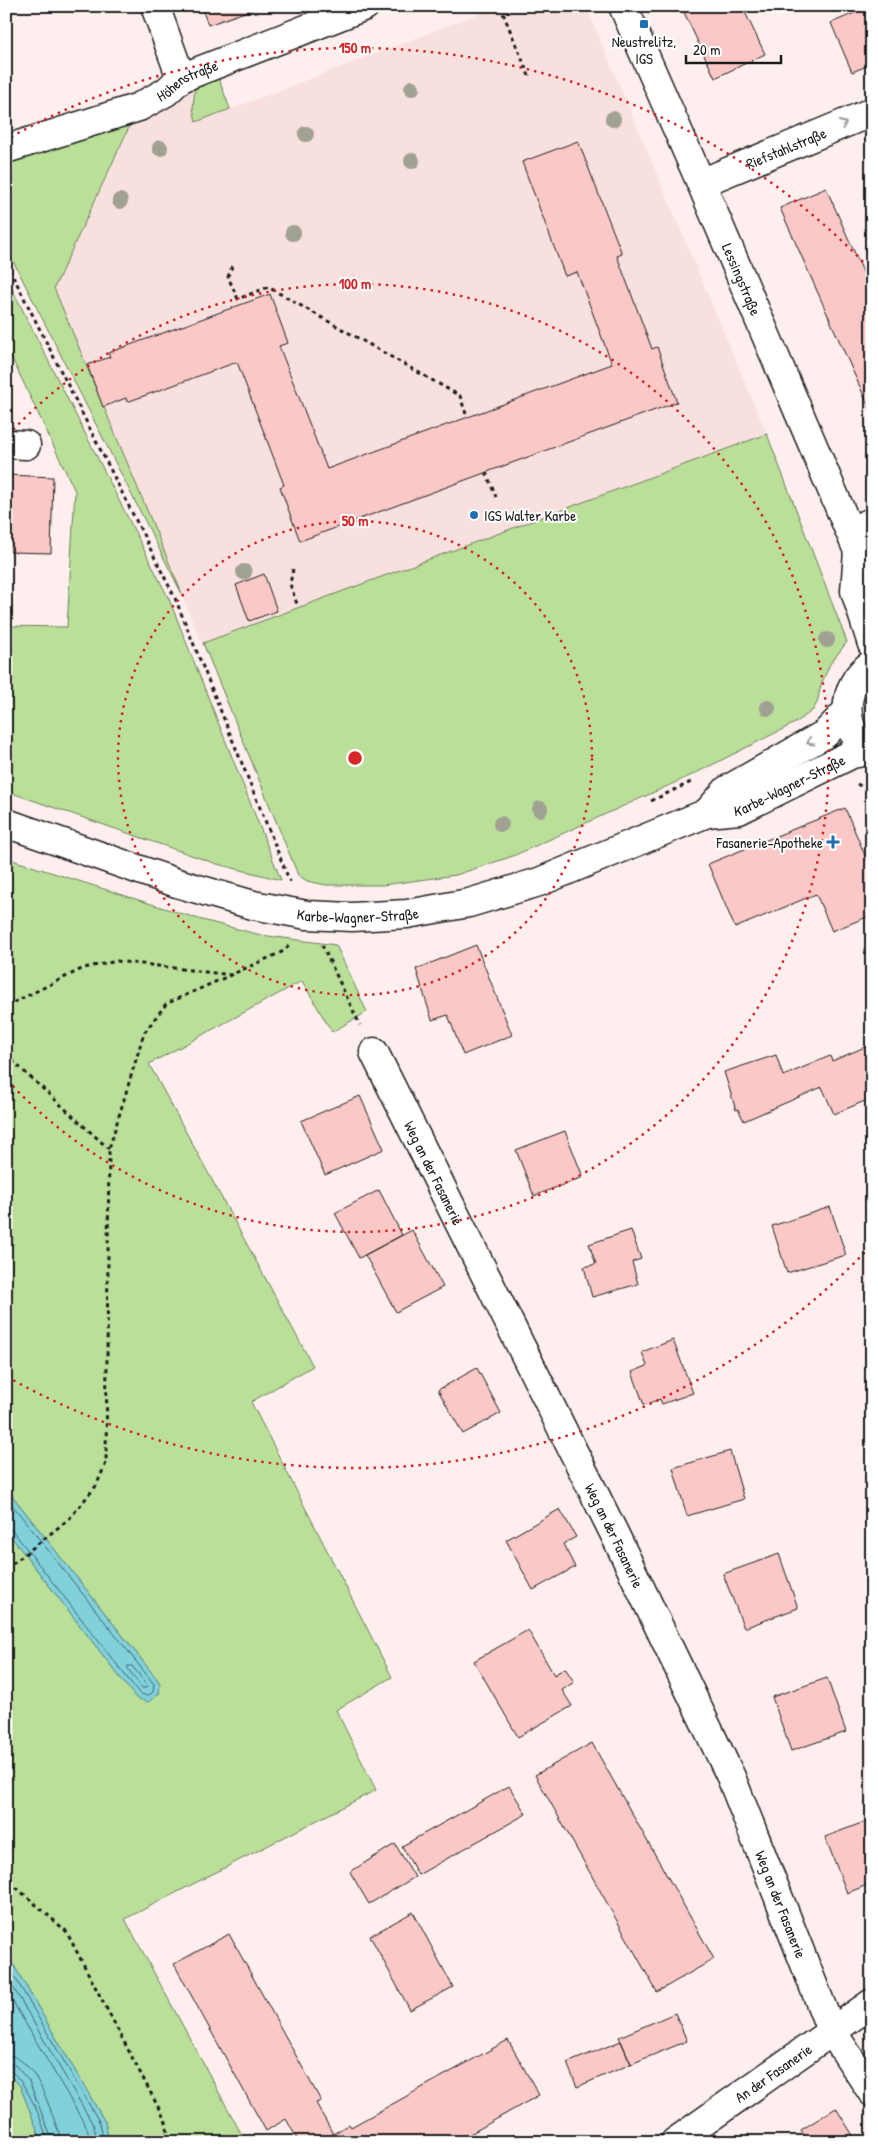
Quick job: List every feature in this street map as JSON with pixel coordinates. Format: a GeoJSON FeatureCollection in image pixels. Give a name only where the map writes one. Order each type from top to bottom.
{"type":"FeatureCollection","features":[{"type":"Feature","properties":{"kind":"street"},"geometry":{"type":"LineString","coordinates":[[155,6],[181,78]]}},
{"type":"Feature","properties":{"kind":"street","name":"Höhenstraße"},"geometry":{"type":"LineString","coordinates":[[6,149],[139,107],[166,92],[181,78],[365,6]]}},
{"type":"Feature","properties":{"kind":"street","name":"Lessingstraße"},"geometry":{"type":"LineString","coordinates":[[623,6],[863,543],[855,591],[871,656]]}},
{"type":"Feature","properties":{"kind":"street","name":"Riefstahlstraße"},"geometry":{"type":"LineString","coordinates":[[701,183],[872,112]]}},
{"type":"Feature","properties":{"kind":"street"},"geometry":{"type":"LineString","coordinates":[[870,752],[859,742],[852,731],[847,711],[850,691],[871,656]]}},
{"type":"Feature","properties":{"kind":"street","name":"Karbe-Wagner-Straße"},"geometry":{"type":"LineString","coordinates":[[707,813],[727,790],[825,734],[847,711]]}},
{"type":"Feature","properties":{"kind":"street","name":"Karbe-Wagner-Straße"},"geometry":{"type":"LineString","coordinates":[[6,823],[177,883],[253,905],[306,915],[352,917],[407,914],[469,903],[543,880],[707,813],[739,810],[852,754],[870,752]]}},
{"type":"Feature","properties":{"kind":"street","name":"Weg an der Fasanerie"},"geometry":{"type":"LineString","coordinates":[[374,1052],[610,1524],[731,1777],[831,2030],[872,2092]]}},
{"type":"Feature","properties":{"kind":"street","name":"An der Fasanerie"},"geometry":{"type":"LineString","coordinates":[[675,2142],[831,2030],[872,2003]]}},
{"type":"Feature","properties":{"kind":"path"},"geometry":{"type":"LineString","coordinates":[[500,6],[529,76]]}},
{"type":"Feature","properties":{"kind":"path"},"geometry":{"type":"LineString","coordinates":[[6,262],[175,598],[290,880]]}},
{"type":"Feature","properties":{"kind":"path"},"geometry":{"type":"LineString","coordinates":[[232,266],[228,277],[238,299],[268,287],[460,396],[467,417]]}},
{"type":"Feature","properties":{"kind":"path"},"geometry":{"type":"LineString","coordinates":[[486,472],[496,497]]}},
{"type":"Feature","properties":{"kind":"path"},"geometry":{"type":"LineString","coordinates":[[293,569],[290,584],[298,608]]}},
{"type":"Feature","properties":{"kind":"path"},"geometry":{"type":"LineString","coordinates":[[649,802],[694,780]]}},
{"type":"Feature","properties":{"kind":"path"},"geometry":{"type":"LineString","coordinates":[[6,1569],[69,1518],[96,1486],[106,1463],[110,1149],[144,1033],[166,1004],[284,951],[291,944],[292,939]]}},
{"type":"Feature","properties":{"kind":"path"},"geometry":{"type":"LineString","coordinates":[[322,946],[374,1052]]}},
{"type":"Feature","properties":{"kind":"path"},"geometry":{"type":"LineString","coordinates":[[6,1006],[84,968],[116,961],[231,975]]}},
{"type":"Feature","properties":{"kind":"path"},"geometry":{"type":"LineString","coordinates":[[6,1055],[110,1149]]}},
{"type":"Feature","properties":{"kind":"path"},"geometry":{"type":"LineString","coordinates":[[6,1876],[11,1883],[66,1931],[167,2124],[167,2142]]}},
{"type":"Feature","properties":{"kind":"shaded area","name":"IGS Walter Karbe"},"geometry":{"type":"Polygon","coordinates":[[[499,6],[586,6],[767,434],[835,610],[298,875],[54,288],[132,121],[195,87],[219,79],[231,109],[499,6]]]}},
{"type":"Feature","properties":{"kind":"green space"},"geometry":{"type":"Polygon","coordinates":[[[219,79],[230,109],[196,122],[193,108],[195,87],[219,79]]]}},
{"type":"Feature","properties":{"kind":"green space"},"geometry":{"type":"Polygon","coordinates":[[[132,121],[54,288],[183,596],[6,247],[6,162],[132,121]]]}},
{"type":"Feature","properties":{"kind":"green space"},"geometry":{"type":"Polygon","coordinates":[[[6,277],[169,599],[281,880],[217,864],[6,791],[6,626],[67,627],[75,491],[6,346],[6,277]]]}},
{"type":"Feature","properties":{"kind":"green space"},"geometry":{"type":"Polygon","coordinates":[[[767,434],[847,642],[830,664],[813,710],[797,722],[692,775],[513,856],[456,875],[383,885],[326,885],[307,881],[298,875],[203,643],[767,434]]]}},
{"type":"Feature","properties":{"kind":"green space"},"geometry":{"type":"Polygon","coordinates":[[[6,858],[202,920],[261,935],[336,945],[367,1012],[332,1032],[302,981],[149,1064],[313,1366],[251,1402],[392,1677],[336,1710],[376,1790],[125,1919],[242,2135],[232,2142],[109,2142],[105,2122],[6,1952],[6,1530],[136,1698],[158,1694],[160,1683],[6,1488],[6,858]]]}},
{"type":"Feature","properties":{"kind":"green space"},"geometry":{"type":"Polygon","coordinates":[[[6,2072],[20,2086],[42,2142],[6,2142],[6,2072]]]}},
{"type":"Feature","properties":{"kind":"water"},"geometry":{"type":"Polygon","coordinates":[[[6,1488],[160,1683],[159,1694],[148,1702],[136,1698],[6,1530],[6,1488]]]}},
{"type":"Feature","properties":{"kind":"water"},"geometry":{"type":"Polygon","coordinates":[[[6,1952],[105,2122],[109,2142],[42,2142],[20,2086],[6,2072],[6,1952]]]}},
{"type":"Feature","properties":{"kind":"building"},"geometry":{"type":"Polygon","coordinates":[[[201,6],[262,6],[208,25],[201,6]]]}},
{"type":"Feature","properties":{"kind":"building"},"geometry":{"type":"Polygon","coordinates":[[[681,6],[742,6],[765,54],[715,78],[681,6]]]}},
{"type":"Feature","properties":{"kind":"building"},"geometry":{"type":"Polygon","coordinates":[[[871,6],[872,64],[852,72],[831,23],[871,6]]]}},
{"type":"Feature","properties":{"kind":"building"},"geometry":{"type":"Polygon","coordinates":[[[578,141],[622,254],[617,256],[652,349],[657,347],[677,402],[300,541],[280,487],[284,485],[237,362],[127,402],[126,398],[103,407],[87,365],[110,357],[108,353],[270,294],[288,343],[279,346],[327,469],[612,364],[577,272],[565,276],[522,162],[578,141]]]}},
{"type":"Feature","properties":{"kind":"building"},"geometry":{"type":"Polygon","coordinates":[[[826,188],[872,292],[872,414],[780,208],[826,188]]]}},
{"type":"Feature","properties":{"kind":"building"},"geometry":{"type":"Polygon","coordinates":[[[6,475],[53,477],[51,553],[10,552],[10,537],[6,537],[6,475]]]}},
{"type":"Feature","properties":{"kind":"building"},"geometry":{"type":"Polygon","coordinates":[[[264,574],[277,611],[249,621],[236,585],[264,574]]]}},
{"type":"Feature","properties":{"kind":"building"},"geometry":{"type":"Polygon","coordinates":[[[845,808],[872,872],[872,915],[832,931],[816,894],[735,928],[708,864],[845,808]]]}},
{"type":"Feature","properties":{"kind":"building"},"geometry":{"type":"Polygon","coordinates":[[[476,945],[512,1035],[463,1055],[448,1015],[432,1020],[416,969],[476,945]]]}},
{"type":"Feature","properties":{"kind":"building"},"geometry":{"type":"Polygon","coordinates":[[[872,1044],[872,1098],[834,1114],[822,1087],[744,1121],[738,1109],[736,1110],[724,1072],[776,1055],[783,1076],[830,1056],[832,1061],[872,1044]]]}},
{"type":"Feature","properties":{"kind":"building"},"geometry":{"type":"Polygon","coordinates":[[[360,1096],[384,1149],[325,1175],[301,1121],[360,1096]]]}},
{"type":"Feature","properties":{"kind":"building"},"geometry":{"type":"Polygon","coordinates":[[[565,1131],[583,1177],[534,1196],[516,1150],[565,1131]]]}},
{"type":"Feature","properties":{"kind":"building"},"geometry":{"type":"Polygon","coordinates":[[[379,1190],[402,1235],[359,1258],[335,1213],[379,1190]]]}},
{"type":"Feature","properties":{"kind":"building"},"geometry":{"type":"Polygon","coordinates":[[[830,1207],[846,1255],[787,1273],[772,1226],[830,1207]]]}},
{"type":"Feature","properties":{"kind":"building"},"geometry":{"type":"Polygon","coordinates":[[[412,1230],[443,1287],[396,1312],[365,1255],[412,1230]]]}},
{"type":"Feature","properties":{"kind":"building"},"geometry":{"type":"Polygon","coordinates":[[[631,1230],[641,1259],[632,1262],[638,1284],[592,1297],[584,1267],[596,1264],[589,1244],[631,1230]]]}},
{"type":"Feature","properties":{"kind":"building"},"geometry":{"type":"Polygon","coordinates":[[[673,1340],[693,1393],[662,1404],[660,1399],[644,1405],[632,1372],[647,1366],[642,1352],[673,1340]]]}},
{"type":"Feature","properties":{"kind":"building"},"geometry":{"type":"Polygon","coordinates":[[[477,1368],[501,1413],[463,1434],[438,1390],[477,1368]]]}},
{"type":"Feature","properties":{"kind":"building"},"geometry":{"type":"Polygon","coordinates":[[[730,1451],[744,1499],[687,1516],[673,1468],[730,1451]]]}},
{"type":"Feature","properties":{"kind":"building"},"geometry":{"type":"Polygon","coordinates":[[[560,1509],[576,1537],[563,1544],[575,1567],[533,1590],[506,1540],[560,1509]]]}},
{"type":"Feature","properties":{"kind":"building"},"geometry":{"type":"Polygon","coordinates":[[[779,1554],[798,1608],[744,1628],[723,1574],[779,1554]]]}},
{"type":"Feature","properties":{"kind":"building"},"geometry":{"type":"Polygon","coordinates":[[[528,1630],[554,1675],[565,1668],[574,1682],[562,1690],[572,1706],[518,1737],[474,1661],[528,1630]]]}},
{"type":"Feature","properties":{"kind":"building"},"geometry":{"type":"Polygon","coordinates":[[[827,1678],[846,1732],[791,1751],[772,1697],[827,1678]]]}},
{"type":"Feature","properties":{"kind":"building"},"geometry":{"type":"Polygon","coordinates":[[[592,1743],[714,1959],[657,1992],[535,1775],[592,1743]]]}},
{"type":"Feature","properties":{"kind":"building"},"geometry":{"type":"Polygon","coordinates":[[[509,1786],[526,1814],[418,1875],[402,1846],[509,1786]]]}},
{"type":"Feature","properties":{"kind":"building"},"geometry":{"type":"Polygon","coordinates":[[[872,1819],[872,1883],[847,1893],[825,1837],[872,1819]]]}},
{"type":"Feature","properties":{"kind":"building"},"geometry":{"type":"Polygon","coordinates":[[[395,1844],[415,1877],[369,1904],[350,1872],[395,1844]]]}},
{"type":"Feature","properties":{"kind":"building"},"geometry":{"type":"Polygon","coordinates":[[[413,1912],[453,1987],[410,2010],[370,1936],[413,1912]]]}},
{"type":"Feature","properties":{"kind":"building"},"geometry":{"type":"Polygon","coordinates":[[[229,1934],[321,2101],[316,2103],[333,2134],[349,2124],[351,2127],[508,2040],[539,2095],[456,2142],[299,2142],[286,2119],[266,2131],[174,1964],[229,1934]]]}},
{"type":"Feature","properties":{"kind":"building"},"geometry":{"type":"Polygon","coordinates":[[[675,2013],[687,2041],[631,2064],[619,2037],[675,2013]]]}},
{"type":"Feature","properties":{"kind":"building"},"geometry":{"type":"Polygon","coordinates":[[[621,2041],[631,2064],[577,2087],[567,2063],[621,2041]]]}},
{"type":"Feature","properties":{"kind":"building"},"geometry":{"type":"Polygon","coordinates":[[[836,2108],[857,2142],[808,2142],[801,2130],[836,2108]]]}},
{"type":"Feature","properties":{"kind":"place","name":"Neustrelitz, IGS"},"geometry":{"type":"Point","coordinates":[644,24]}},
{"type":"Feature","properties":{"kind":"place","name":"IGS Walter Karbe"},"geometry":{"type":"Point","coordinates":[474,515]}},
{"type":"Feature","properties":{"kind":"place","name":"Fasanerie-Apotheke"},"geometry":{"type":"Point","coordinates":[833,842]}}]}
